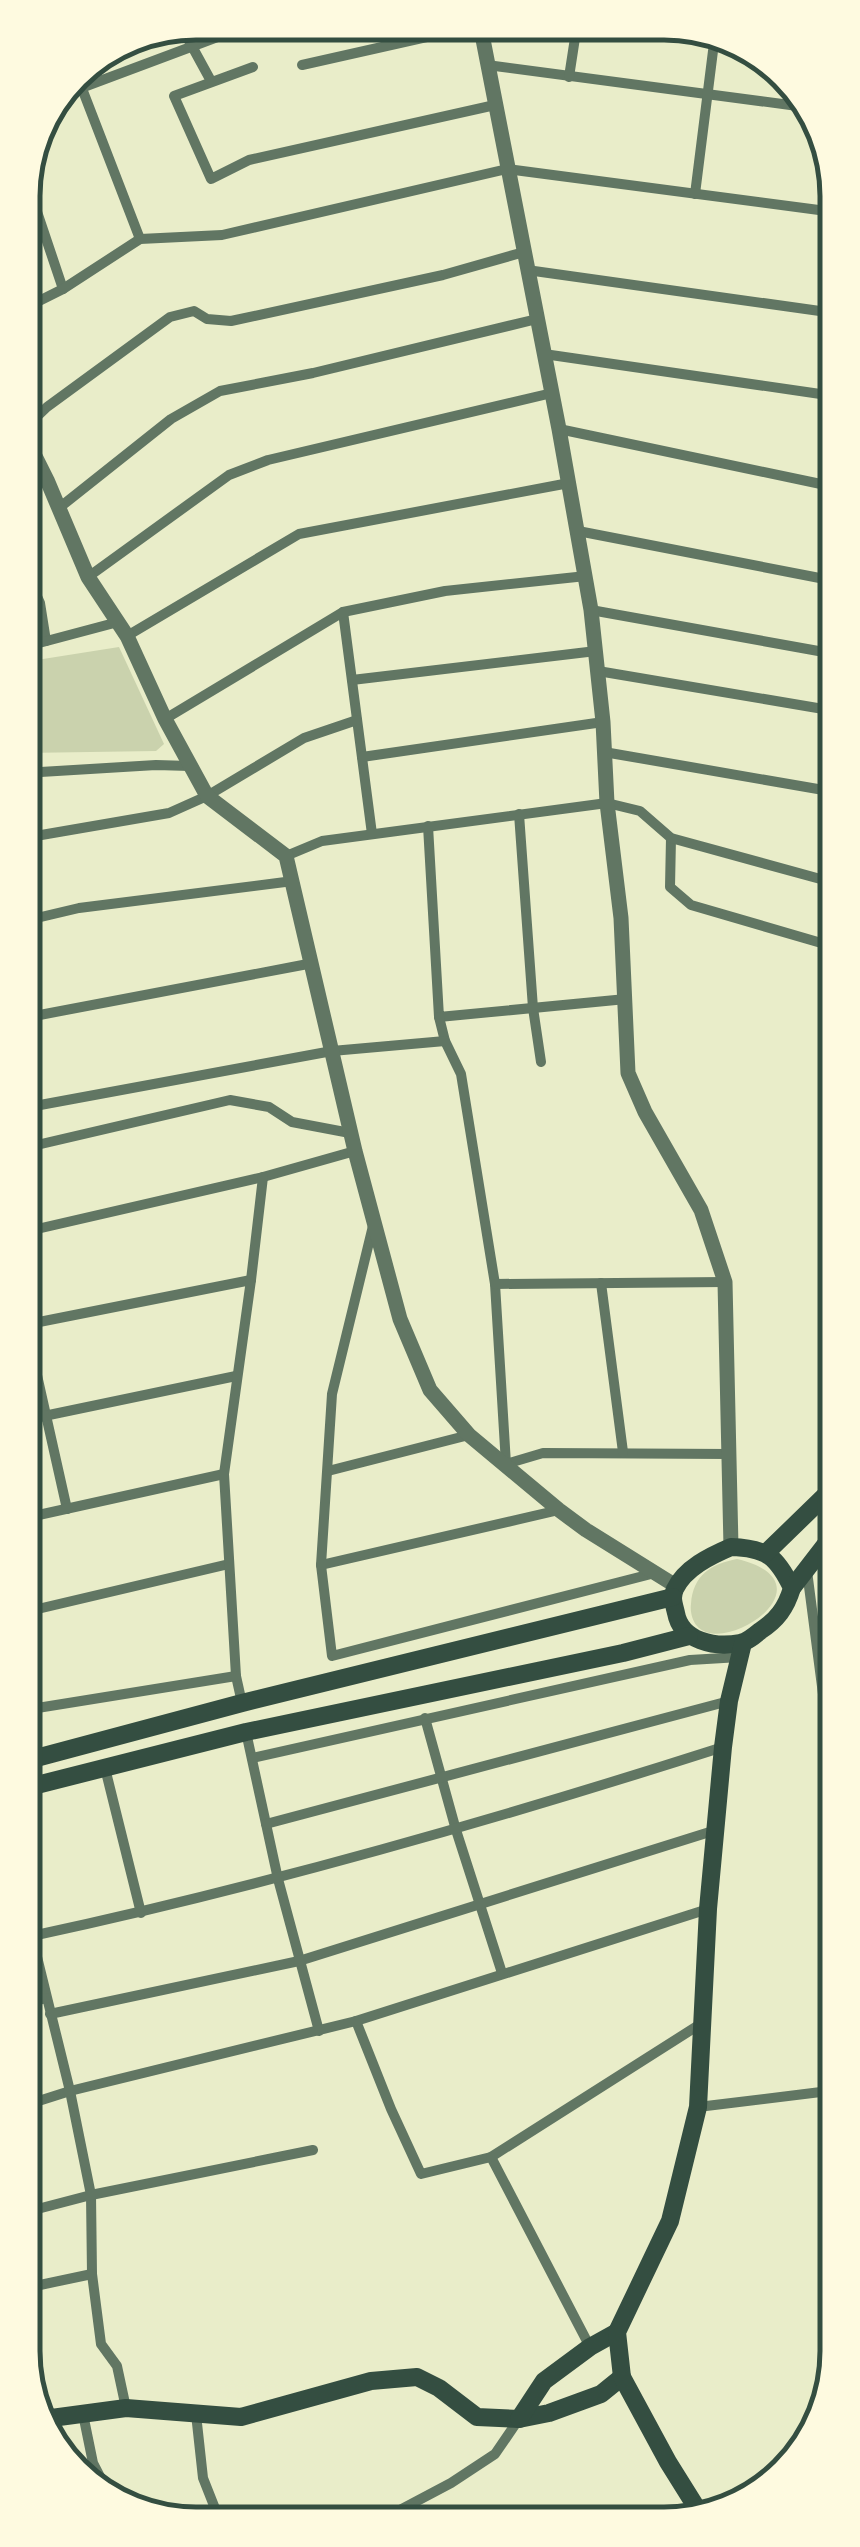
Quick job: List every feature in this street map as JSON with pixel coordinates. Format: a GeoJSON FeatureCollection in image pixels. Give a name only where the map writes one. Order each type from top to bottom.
{"type":"FeatureCollection","features":[{"type":"Feature","properties":{"kind":"main road"},"geometry":{"type":"LineString","coordinates":[[766,1553],[820,1501]]}},
{"type":"Feature","properties":{"kind":"main road"},"geometry":{"type":"LineString","coordinates":[[40,1757],[675,1592],[694,1567],[731,1548],[766,1553],[782,1566],[792,1588]]}},
{"type":"Feature","properties":{"kind":"main road"},"geometry":{"type":"LineString","coordinates":[[694,2504],[622,2377],[617,2332],[670,2221],[698,2106],[708,1909],[723,1747],[742,1650],[787,1606],[792,1588],[820,1553]]}},
{"type":"Feature","properties":{"kind":"main road"},"geometry":{"type":"LineString","coordinates":[[675,1592],[677,1621],[689,1636],[742,1650]]}},
{"type":"Feature","properties":{"kind":"main road"},"geometry":{"type":"LineString","coordinates":[[40,1784],[246,1732],[689,1636]]}},
{"type":"Feature","properties":{"kind":"main road"},"geometry":{"type":"LineString","coordinates":[[519,2419],[544,2381],[617,2332]]}},
{"type":"Feature","properties":{"kind":"main road"},"geometry":{"type":"LineString","coordinates":[[56,2418],[126,2408],[242,2417],[371,2381],[416,2377],[439,2388],[477,2417],[519,2419],[602,2394],[622,2377]]}},
{"type":"Feature","properties":{"kind":"street"},"geometry":{"type":"LineString","coordinates":[[190,40],[212,82]]}},
{"type":"Feature","properties":{"kind":"street"},"geometry":{"type":"LineString","coordinates":[[85,88],[204,40]]}},
{"type":"Feature","properties":{"kind":"street"},"geometry":{"type":"LineString","coordinates":[[302,65],[413,40]]}},
{"type":"Feature","properties":{"kind":"street"},"geometry":{"type":"LineString","coordinates":[[483,40],[592,610],[607,803],[621,918],[628,1072],[645,1112],[700,1210],[725,1282],[731,1548]]}},
{"type":"Feature","properties":{"kind":"street"},"geometry":{"type":"LineString","coordinates":[[570,76],[575,40]]}},
{"type":"Feature","properties":{"kind":"street"},"geometry":{"type":"LineString","coordinates":[[695,194],[713,48]]}},
{"type":"Feature","properties":{"kind":"street"},"geometry":{"type":"LineString","coordinates":[[487,65],[791,106]]}},
{"type":"Feature","properties":{"kind":"street"},"geometry":{"type":"LineString","coordinates":[[253,66],[174,96],[211,179],[249,160],[495,105]]}},
{"type":"Feature","properties":{"kind":"street"},"geometry":{"type":"LineString","coordinates":[[82,91],[140,239]]}},
{"type":"Feature","properties":{"kind":"street"},"geometry":{"type":"LineString","coordinates":[[40,301],[140,239],[222,235],[507,169],[820,210]]}},
{"type":"Feature","properties":{"kind":"street"},"geometry":{"type":"LineString","coordinates":[[40,221],[63,289]]}},
{"type":"Feature","properties":{"kind":"street"},"geometry":{"type":"LineString","coordinates":[[40,415],[170,317],[194,311],[207,319],[231,321],[443,275],[524,252]]}},
{"type":"Feature","properties":{"kind":"street"},"geometry":{"type":"LineString","coordinates":[[528,270],[820,311]]}},
{"type":"Feature","properties":{"kind":"street"},"geometry":{"type":"LineString","coordinates":[[59,508],[170,419],[220,391],[313,373],[537,319]]}},
{"type":"Feature","properties":{"kind":"street"},"geometry":{"type":"LineString","coordinates":[[544,354],[820,394]]}},
{"type":"Feature","properties":{"kind":"street"},"geometry":{"type":"LineString","coordinates":[[88,576],[228,474],[268,460],[552,394]]}},
{"type":"Feature","properties":{"kind":"street"},"geometry":{"type":"LineString","coordinates":[[559,429],[820,484]]}},
{"type":"Feature","properties":{"kind":"street"},"geometry":{"type":"LineString","coordinates":[[40,467],[88,576],[127,636],[165,720],[207,796],[286,856],[350,1133],[400,1319],[430,1390],[469,1435],[559,1510],[655,1574],[675,1592]]}},
{"type":"Feature","properties":{"kind":"street"},"geometry":{"type":"LineString","coordinates":[[127,636],[299,534],[569,484]]}},
{"type":"Feature","properties":{"kind":"street"},"geometry":{"type":"LineString","coordinates":[[578,532],[820,578]]}},
{"type":"Feature","properties":{"kind":"street"},"geometry":{"type":"LineString","coordinates":[[165,720],[343,612],[444,591],[586,576]]}},
{"type":"Feature","properties":{"kind":"street"},"geometry":{"type":"LineString","coordinates":[[40,603],[46,641]]}},
{"type":"Feature","properties":{"kind":"street"},"geometry":{"type":"LineString","coordinates":[[592,610],[820,651]]}},
{"type":"Feature","properties":{"kind":"street"},"geometry":{"type":"LineString","coordinates":[[343,612],[372,834]]}},
{"type":"Feature","properties":{"kind":"street"},"geometry":{"type":"LineString","coordinates":[[40,643],[118,622]]}},
{"type":"Feature","properties":{"kind":"street"},"geometry":{"type":"LineString","coordinates":[[352,680],[596,652]]}},
{"type":"Feature","properties":{"kind":"street"},"geometry":{"type":"LineString","coordinates":[[598,671],[820,708]]}},
{"type":"Feature","properties":{"kind":"street"},"geometry":{"type":"LineString","coordinates":[[40,835],[170,813],[207,796],[304,738],[357,720]]}},
{"type":"Feature","properties":{"kind":"street"},"geometry":{"type":"LineString","coordinates":[[362,757],[603,722]]}},
{"type":"Feature","properties":{"kind":"street"},"geometry":{"type":"LineString","coordinates":[[604,752],[820,789]]}},
{"type":"Feature","properties":{"kind":"street"},"geometry":{"type":"LineString","coordinates":[[40,772],[190,766]]}},
{"type":"Feature","properties":{"kind":"street"},"geometry":{"type":"LineString","coordinates":[[286,856],[322,840],[607,803],[640,811],[671,838],[820,879]]}},
{"type":"Feature","properties":{"kind":"street"},"geometry":{"type":"LineString","coordinates":[[519,814],[533,1008],[541,1062]]}},
{"type":"Feature","properties":{"kind":"street"},"geometry":{"type":"LineString","coordinates":[[428,826],[439,1017],[445,1041],[461,1074],[495,1284],[506,1464]]}},
{"type":"Feature","properties":{"kind":"street"},"geometry":{"type":"LineString","coordinates":[[671,838],[670,887],[691,905],[820,942]]}},
{"type":"Feature","properties":{"kind":"street"},"geometry":{"type":"LineString","coordinates":[[40,917],[79,908],[293,880]]}},
{"type":"Feature","properties":{"kind":"street"},"geometry":{"type":"LineString","coordinates":[[40,1015],[313,964]]}},
{"type":"Feature","properties":{"kind":"street"},"geometry":{"type":"LineString","coordinates":[[439,1017],[626,999]]}},
{"type":"Feature","properties":{"kind":"street"},"geometry":{"type":"LineString","coordinates":[[40,1105],[332,1051],[445,1041]]}},
{"type":"Feature","properties":{"kind":"street"},"geometry":{"type":"LineString","coordinates":[[40,1144],[230,1100],[269,1107],[292,1122],[350,1133]]}},
{"type":"Feature","properties":{"kind":"street"},"geometry":{"type":"LineString","coordinates":[[40,1228],[355,1152]]}},
{"type":"Feature","properties":{"kind":"street"},"geometry":{"type":"LineString","coordinates":[[242,1702],[236,1676],[224,1474],[263,1177]]}},
{"type":"Feature","properties":{"kind":"street"},"geometry":{"type":"LineString","coordinates":[[374,1220],[332,1394],[321,1564],[332,1656],[655,1574]]}},
{"type":"Feature","properties":{"kind":"street"},"geometry":{"type":"LineString","coordinates":[[40,1319],[251,1280]]}},
{"type":"Feature","properties":{"kind":"street"},"geometry":{"type":"LineString","coordinates":[[495,1284],[725,1282]]}},
{"type":"Feature","properties":{"kind":"street"},"geometry":{"type":"LineString","coordinates":[[601,1283],[623,1452]]}},
{"type":"Feature","properties":{"kind":"street"},"geometry":{"type":"LineString","coordinates":[[40,1416],[236,1376]]}},
{"type":"Feature","properties":{"kind":"street"},"geometry":{"type":"LineString","coordinates":[[40,1388],[68,1509]]}},
{"type":"Feature","properties":{"kind":"street"},"geometry":{"type":"LineString","coordinates":[[328,1471],[469,1435]]}},
{"type":"Feature","properties":{"kind":"street"},"geometry":{"type":"LineString","coordinates":[[506,1464],[544,1453],[730,1454]]}},
{"type":"Feature","properties":{"kind":"street"},"geometry":{"type":"LineString","coordinates":[[40,1515],[224,1474]]}},
{"type":"Feature","properties":{"kind":"street"},"geometry":{"type":"LineString","coordinates":[[321,1564],[559,1510]]}},
{"type":"Feature","properties":{"kind":"street"},"geometry":{"type":"LineString","coordinates":[[40,1608],[228,1564]]}},
{"type":"Feature","properties":{"kind":"street"},"geometry":{"type":"LineString","coordinates":[[807,1570],[820,1670]]}},
{"type":"Feature","properties":{"kind":"street"},"geometry":{"type":"LineString","coordinates":[[252,1758],[742,1650]]}},
{"type":"Feature","properties":{"kind":"street"},"geometry":{"type":"LineString","coordinates":[[40,1708],[236,1676]]}},
{"type":"Feature","properties":{"kind":"street"},"geometry":{"type":"LineString","coordinates":[[266,1824],[729,1701]]}},
{"type":"Feature","properties":{"kind":"street"},"geometry":{"type":"LineString","coordinates":[[426,1718],[440,1777],[502,1973]]}},
{"type":"Feature","properties":{"kind":"street"},"geometry":{"type":"LineString","coordinates":[[246,1732],[278,1879],[318,2032]]}},
{"type":"Feature","properties":{"kind":"street"},"geometry":{"type":"LineString","coordinates":[[40,1934],[278,1879],[456,1830],[723,1747]]}},
{"type":"Feature","properties":{"kind":"street"},"geometry":{"type":"LineString","coordinates":[[105,1768],[140,1913]]}},
{"type":"Feature","properties":{"kind":"street"},"geometry":{"type":"LineString","coordinates":[[50,2014],[299,1961],[717,1829]]}},
{"type":"Feature","properties":{"kind":"street"},"geometry":{"type":"LineString","coordinates":[[40,2101],[318,2032],[708,1909]]}},
{"type":"Feature","properties":{"kind":"street"},"geometry":{"type":"LineString","coordinates":[[40,1971],[91,2195],[92,2274],[100,2344],[118,2366],[126,2408]]}},
{"type":"Feature","properties":{"kind":"street"},"geometry":{"type":"LineString","coordinates":[[40,2000],[46,1998]]}},
{"type":"Feature","properties":{"kind":"street"},"geometry":{"type":"LineString","coordinates":[[356,2021],[421,2174],[490,2157],[703,2022]]}},
{"type":"Feature","properties":{"kind":"street"},"geometry":{"type":"LineString","coordinates":[[698,2106],[820,2092]]}},
{"type":"Feature","properties":{"kind":"street"},"geometry":{"type":"LineString","coordinates":[[40,2208],[313,2150]]}},
{"type":"Feature","properties":{"kind":"street"},"geometry":{"type":"LineString","coordinates":[[490,2157],[590,2347]]}},
{"type":"Feature","properties":{"kind":"street"},"geometry":{"type":"LineString","coordinates":[[40,2285],[92,2274]]}},
{"type":"Feature","properties":{"kind":"street"},"geometry":{"type":"LineString","coordinates":[[83,2414],[98,2472]]}},
{"type":"Feature","properties":{"kind":"street"},"geometry":{"type":"LineString","coordinates":[[196,2414],[203,2478],[214,2507]]}},
{"type":"Feature","properties":{"kind":"street"},"geometry":{"type":"LineString","coordinates":[[403,2507],[451,2484],[495,2454],[519,2419]]}},
{"type":"Feature","properties":{"kind":"green space"},"geometry":{"type":"Polygon","coordinates":[[[119,647],[164,744],[156,751],[40,753],[40,659],[119,647]]]}},
{"type":"Feature","properties":{"kind":"green space"},"geometry":{"type":"Polygon","coordinates":[[[737,1559],[765,1570],[776,1584],[775,1599],[748,1625],[711,1633],[697,1626],[693,1618],[695,1585],[705,1572],[737,1559]]]}}]}
